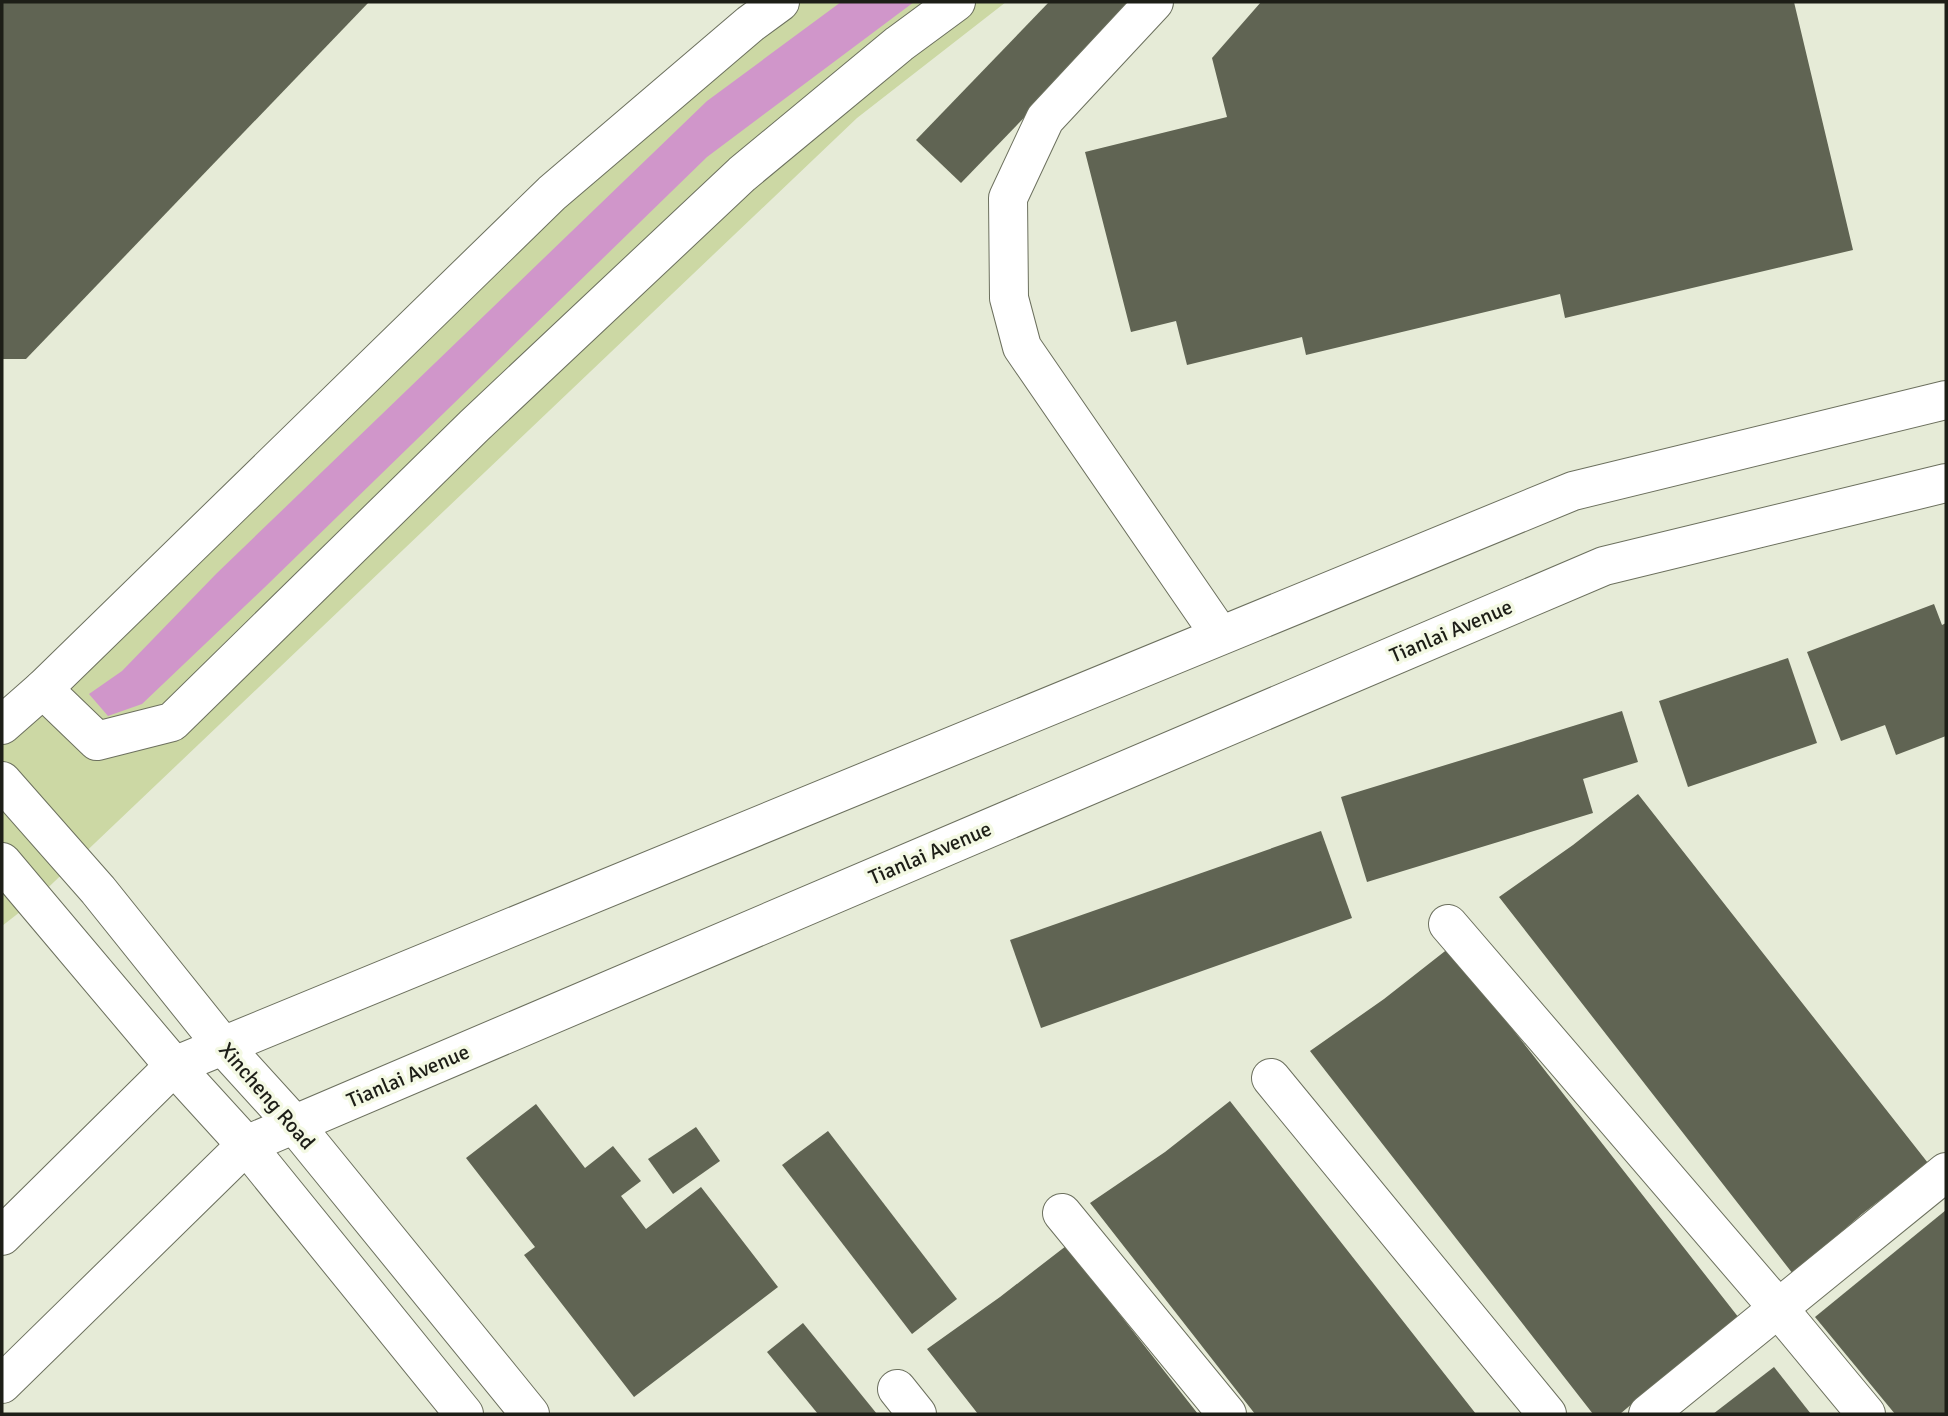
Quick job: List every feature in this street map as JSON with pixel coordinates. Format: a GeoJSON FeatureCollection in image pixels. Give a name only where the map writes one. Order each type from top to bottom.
{"type":"FeatureCollection","features":[{"type":"Feature","properties":{"kind":"main road"},"geometry":{"type":"LineString","coordinates":[[2,725],[43,689],[552,193],[750,24],[780,2]]}},
{"type":"Feature","properties":{"kind":"main road"},"geometry":{"type":"LineString","coordinates":[[43,689],[97,741],[172,722],[474,426],[743,174],[899,44],[956,2]]}},
{"type":"Feature","properties":{"kind":"main road"},"geometry":{"type":"LineString","coordinates":[[1154,2],[1045,120],[1008,198],[1009,298],[1022,348],[1220,635]]}},
{"type":"Feature","properties":{"kind":"main road"},"geometry":{"type":"LineString","coordinates":[[2,1236],[174,1066],[1573,491],[1946,400]]}},
{"type":"Feature","properties":{"kind":"main road","name":"Tianlai Avenue"},"geometry":{"type":"LineString","coordinates":[[2,1384],[246,1145],[1604,566],[1946,483]]}},
{"type":"Feature","properties":{"kind":"main road","name":"Xincheng Road"},"geometry":{"type":"LineString","coordinates":[[2,781],[97,890],[223,1046],[293,1124],[530,1414]]}},
{"type":"Feature","properties":{"kind":"main road"},"geometry":{"type":"LineString","coordinates":[[2,862],[174,1066],[246,1145],[464,1414]]}},
{"type":"Feature","properties":{"kind":"main road"},"geometry":{"type":"LineString","coordinates":[[1448,924],[1866,1414]]}},
{"type":"Feature","properties":{"kind":"main road"},"geometry":{"type":"LineString","coordinates":[[1271,1078],[1547,1414]]}},
{"type":"Feature","properties":{"kind":"main road"},"geometry":{"type":"LineString","coordinates":[[1648,1414],[1946,1172]]}},
{"type":"Feature","properties":{"kind":"main road"},"geometry":{"type":"LineString","coordinates":[[1062,1213],[1227,1414]]}},
{"type":"Feature","properties":{"kind":"green space"},"geometry":{"type":"Polygon","coordinates":[[[780,2],[1006,2],[857,118],[34,901],[2,926],[2,725],[780,2]]]}},
{"type":"Feature","properties":{"kind":"shaded area"},"geometry":{"type":"Polygon","coordinates":[[[841,2],[914,2],[707,157],[142,704],[108,716],[89,694],[122,671],[217,573],[707,101],[841,2]]]}},
{"type":"Feature","properties":{"kind":"building"},"geometry":{"type":"Polygon","coordinates":[[[2,2],[369,2],[26,359],[2,359],[2,2]]]}},
{"type":"Feature","properties":{"kind":"building"},"geometry":{"type":"Polygon","coordinates":[[[1049,2],[1136,2],[961,183],[916,140],[1049,2]]]}},
{"type":"Feature","properties":{"kind":"building"},"geometry":{"type":"Polygon","coordinates":[[[1261,2],[1794,2],[1853,250],[1565,318],[1560,294],[1306,355],[1302,337],[1187,365],[1176,321],[1131,332],[1085,152],[1227,117],[1212,58],[1261,2]]]}},
{"type":"Feature","properties":{"kind":"building"},"geometry":{"type":"Polygon","coordinates":[[[1934,604],[1942,625],[1946,623],[1946,736],[1896,755],[1885,725],[1841,741],[1807,652],[1934,604]]]}},
{"type":"Feature","properties":{"kind":"building"},"geometry":{"type":"Polygon","coordinates":[[[1788,658],[1817,743],[1688,787],[1659,701],[1788,658]]]}},
{"type":"Feature","properties":{"kind":"building"},"geometry":{"type":"Polygon","coordinates":[[[1622,711],[1638,762],[1583,779],[1593,813],[1367,882],[1341,797],[1622,711]]]}},
{"type":"Feature","properties":{"kind":"building"},"geometry":{"type":"Polygon","coordinates":[[[1638,794],[1928,1163],[1862,1214],[1793,1274],[1499,897],[1573,845],[1638,794]]]}},
{"type":"Feature","properties":{"kind":"building"},"geometry":{"type":"Polygon","coordinates":[[[1321,831],[1352,918],[1041,1028],[1010,940],[1321,831]]]}},
{"type":"Feature","properties":{"kind":"building"},"geometry":{"type":"Polygon","coordinates":[[[1449,948],[1739,1318],[1620,1414],[1593,1414],[1310,1051],[1384,999],[1449,948]]]}},
{"type":"Feature","properties":{"kind":"building"},"geometry":{"type":"Polygon","coordinates":[[[1230,1101],[1476,1414],[1255,1414],[1090,1203],[1165,1152],[1230,1101]]]}},
{"type":"Feature","properties":{"kind":"building"},"geometry":{"type":"Polygon","coordinates":[[[536,1104],[585,1168],[613,1146],[641,1181],[621,1196],[646,1229],[701,1187],[778,1287],[634,1397],[524,1255],[535,1247],[466,1158],[536,1104]]]}},
{"type":"Feature","properties":{"kind":"building"},"geometry":{"type":"Polygon","coordinates":[[[696,1127],[720,1161],[673,1194],[648,1159],[696,1127]]]}},
{"type":"Feature","properties":{"kind":"building"},"geometry":{"type":"Polygon","coordinates":[[[828,1131],[957,1299],[912,1334],[782,1165],[828,1131]]]}},
{"type":"Feature","properties":{"kind":"building"},"geometry":{"type":"Polygon","coordinates":[[[1946,1210],[1946,1414],[1895,1414],[1815,1317],[1946,1210]]]}},
{"type":"Feature","properties":{"kind":"building"},"geometry":{"type":"Polygon","coordinates":[[[1066,1246],[1198,1414],[978,1414],[927,1349],[1066,1246]]]}},
{"type":"Feature","properties":{"kind":"building"},"geometry":{"type":"Polygon","coordinates":[[[803,1323],[877,1414],[818,1414],[767,1352],[803,1323]]]}},
{"type":"Feature","properties":{"kind":"building"},"geometry":{"type":"Polygon","coordinates":[[[1774,1367],[1811,1414],[1713,1414],[1774,1367]]]}}]}
